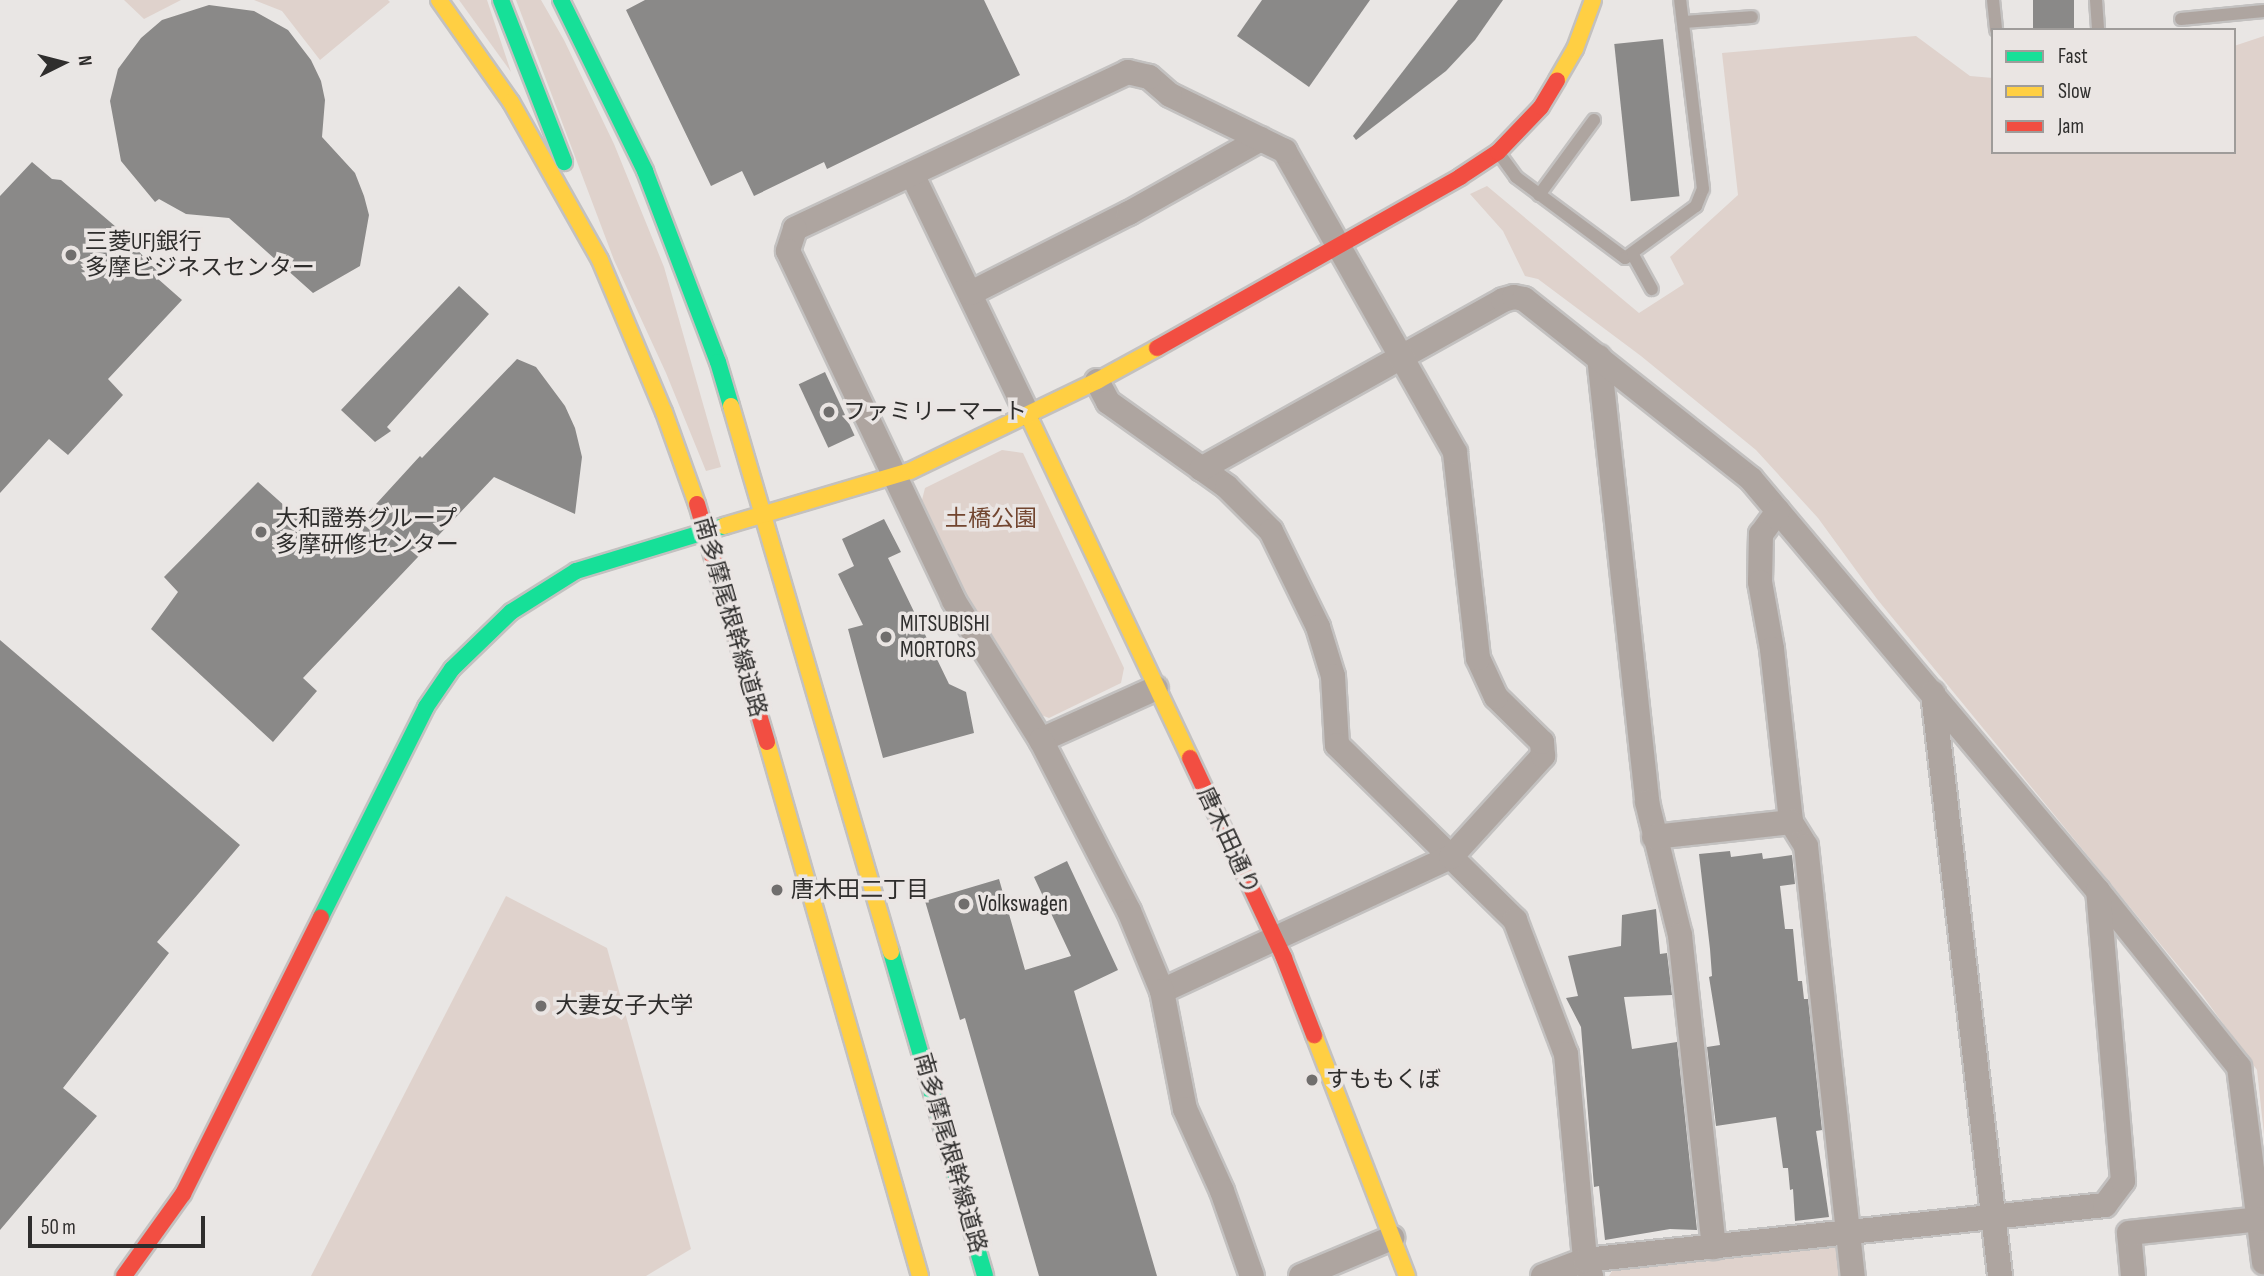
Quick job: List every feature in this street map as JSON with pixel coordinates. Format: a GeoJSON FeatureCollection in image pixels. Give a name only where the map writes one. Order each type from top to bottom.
{"type":"FeatureCollection","features":[{"type":"Feature","properties":{"kind":"street","name":"南多摩尾根幹線道路"},"geometry":{"type":"LineString","coordinates":[[439,0],[511,102],[600,260],[664,412],[706,531],[920,1276]]}},
{"type":"Feature","properties":{"kind":"street"},"geometry":{"type":"LineString","coordinates":[[501,0],[600,260]]}},
{"type":"Feature","properties":{"kind":"street","name":"南多摩尾根幹線道路"},"geometry":{"type":"LineString","coordinates":[[561,0],[645,171],[684,267],[718,362],[765,514],[985,1276]]}},
{"type":"Feature","properties":{"kind":"street"},"geometry":{"type":"LineString","coordinates":[[124,1276],[183,1194],[426,707],[452,669],[512,612],[576,571],[896,477],[1097,381],[1339,246],[1460,177],[1497,152],[1550,94],[1575,49],[1593,0]]}},
{"type":"Feature","properties":{"kind":"street"},"geometry":{"type":"LineString","coordinates":[[1162,991],[1451,857],[1543,757],[1542,743],[1496,697],[1478,659],[1455,452],[1285,151],[1170,95],[1149,77],[1128,72],[795,229],[789,242],[793,260],[954,601],[1041,740],[1129,911],[1162,991],[1185,1109],[1222,1191],[1252,1276]]}},
{"type":"Feature","properties":{"kind":"street"},"geometry":{"type":"LineString","coordinates":[[971,293],[1129,213],[1261,139]]}},
{"type":"Feature","properties":{"kind":"street"},"geometry":{"type":"LineString","coordinates":[[912,174],[1028,415]]}},
{"type":"Feature","properties":{"kind":"street"},"geometry":{"type":"LineString","coordinates":[[1202,469],[1401,356],[1514,297],[1524,299],[1751,479],[2098,891],[2239,1067],[2264,1262]]}},
{"type":"Feature","properties":{"kind":"street"},"geometry":{"type":"LineString","coordinates":[[1599,357],[1647,802],[1680,935],[1714,1247]]}},
{"type":"Feature","properties":{"kind":"street"},"geometry":{"type":"LineString","coordinates":[[1097,381],[1108,402],[1227,487],[1271,531],[1318,626],[1333,676],[1337,745],[1515,920],[1566,1054],[1588,1268]]}},
{"type":"Feature","properties":{"kind":"street","name":"唐木田通り"},"geometry":{"type":"LineString","coordinates":[[1028,415],[1274,938],[1407,1276]]}},
{"type":"Feature","properties":{"kind":"street"},"geometry":{"type":"LineString","coordinates":[[1778,512],[1761,534],[1759,572],[1772,649],[1791,822],[1806,846],[1853,1276]]}},
{"type":"Feature","properties":{"kind":"street"},"geometry":{"type":"LineString","coordinates":[[1041,740],[1156,688]]}},
{"type":"Feature","properties":{"kind":"street"},"geometry":{"type":"LineString","coordinates":[[1933,693],[2000,1276]]}},
{"type":"Feature","properties":{"kind":"street"},"geometry":{"type":"LineString","coordinates":[[1654,837],[1791,822]]}},
{"type":"Feature","properties":{"kind":"street"},"geometry":{"type":"LineString","coordinates":[[1543,1276],[1714,1247],[2105,1205],[2123,1181],[2098,891]]}},
{"type":"Feature","properties":{"kind":"street"},"geometry":{"type":"LineString","coordinates":[[2133,1276],[2129,1233],[2260,1219]]}},
{"type":"Feature","properties":{"kind":"street"},"geometry":{"type":"LineString","coordinates":[[1301,1276],[1392,1238]]}},
{"type":"Feature","properties":{"kind":"lane"},"geometry":{"type":"LineString","coordinates":[[1497,152],[1516,177],[1625,258],[1633,255],[1696,206],[1702,199],[1703,189],[1680,0]]}},
{"type":"Feature","properties":{"kind":"lane"},"geometry":{"type":"LineString","coordinates":[[1993,0],[1996,28]]}},
{"type":"Feature","properties":{"kind":"lane"},"geometry":{"type":"LineString","coordinates":[[2096,0],[2098,28]]}},
{"type":"Feature","properties":{"kind":"lane"},"geometry":{"type":"LineString","coordinates":[[2181,19],[2264,11]]}},
{"type":"Feature","properties":{"kind":"lane"},"geometry":{"type":"LineString","coordinates":[[1683,22],[1752,17]]}},
{"type":"Feature","properties":{"kind":"lane"},"geometry":{"type":"LineString","coordinates":[[1539,195],[1594,120]]}},
{"type":"Feature","properties":{"kind":"lane"},"geometry":{"type":"LineString","coordinates":[[1633,255],[1652,289]]}},
{"type":"Feature","properties":{"kind":"green space"},"geometry":{"type":"Polygon","coordinates":[[[124,0],[181,0],[144,19],[124,0]]]}},
{"type":"Feature","properties":{"kind":"green space"},"geometry":{"type":"Polygon","coordinates":[[[254,0],[390,2],[320,60],[282,11],[254,0]]]}},
{"type":"Feature","properties":{"kind":"green space"},"geometry":{"type":"Polygon","coordinates":[[[459,0],[487,0],[511,72],[459,0]]]}},
{"type":"Feature","properties":{"kind":"green space"},"geometry":{"type":"Polygon","coordinates":[[[516,0],[541,0],[564,40],[614,144],[664,267],[721,467],[706,471],[666,373],[614,260],[516,0]]]}},
{"type":"Feature","properties":{"kind":"green space"},"geometry":{"type":"Polygon","coordinates":[[[1916,36],[1970,76],[1991,78],[1991,154],[2236,154],[2236,45],[2264,36],[2264,1135],[2257,1070],[2203,996],[1877,599],[1818,518],[1756,450],[1641,356],[1538,279],[1525,276],[1503,231],[1470,194],[1487,186],[1639,313],[1684,284],[1670,257],[1738,195],[1722,53],[1916,36]]]}},
{"type":"Feature","properties":{"kind":"green space","name":"土橋公園"},"geometry":{"type":"Polygon","coordinates":[[[1002,450],[1023,453],[1124,668],[1121,683],[1049,718],[1033,712],[973,612],[921,504],[925,488],[1002,450]]]}},
{"type":"Feature","properties":{"kind":"green space"},"geometry":{"type":"Polygon","coordinates":[[[506,896],[607,948],[691,1249],[646,1276],[311,1276],[506,896]]]}},
{"type":"Feature","properties":{"kind":"green space"},"geometry":{"type":"Polygon","coordinates":[[[1835,1244],[1839,1276],[1609,1276],[1615,1266],[1835,1244]]]}},
{"type":"Feature","properties":{"kind":"building"},"geometry":{"type":"Polygon","coordinates":[[[645,0],[984,0],[1020,75],[827,169],[824,162],[754,196],[742,171],[711,186],[626,10],[645,0]]]}},
{"type":"Feature","properties":{"kind":"building"},"geometry":{"type":"Polygon","coordinates":[[[1262,0],[1370,0],[1309,87],[1237,36],[1262,0]]]}},
{"type":"Feature","properties":{"kind":"building"},"geometry":{"type":"Polygon","coordinates":[[[1458,0],[1503,0],[1475,40],[1446,71],[1356,140],[1353,136],[1458,0]]]}},
{"type":"Feature","properties":{"kind":"building"},"geometry":{"type":"Polygon","coordinates":[[[2033,0],[2074,0],[2074,28],[2033,28],[2033,0]]]}},
{"type":"Feature","properties":{"kind":"building"},"geometry":{"type":"Polygon","coordinates":[[[209,5],[254,11],[288,30],[311,60],[321,81],[325,100],[322,137],[355,173],[364,196],[369,215],[360,266],[313,293],[229,218],[186,214],[159,199],[155,202],[121,161],[110,101],[118,69],[141,38],[162,20],[209,5]]]}},
{"type":"Feature","properties":{"kind":"building"},"geometry":{"type":"Polygon","coordinates":[[[1663,39],[1680,196],[1631,201],[1614,44],[1663,39]]]}},
{"type":"Feature","properties":{"kind":"building"},"geometry":{"type":"Polygon","coordinates":[[[32,162],[52,179],[61,180],[116,227],[159,273],[157,278],[182,300],[108,379],[123,395],[68,455],[49,439],[0,493],[0,196],[32,162]]]}},
{"type":"Feature","properties":{"kind":"building"},"geometry":{"type":"Polygon","coordinates":[[[459,286],[489,314],[387,427],[391,431],[375,442],[341,410],[459,286]]]}},
{"type":"Feature","properties":{"kind":"building","name":"大和證券グループ 多摩研修センター"},"geometry":{"type":"Polygon","coordinates":[[[517,359],[536,367],[565,406],[575,428],[582,457],[575,514],[494,477],[303,678],[317,691],[273,742],[151,629],[178,592],[164,577],[258,482],[334,550],[420,456],[422,458],[517,359]]]}},
{"type":"Feature","properties":{"kind":"building"},"geometry":{"type":"Polygon","coordinates":[[[825,372],[855,435],[828,448],[799,384],[825,372]]]}},
{"type":"Feature","properties":{"kind":"building"},"geometry":{"type":"Polygon","coordinates":[[[884,519],[901,552],[888,558],[949,684],[966,692],[974,733],[883,758],[848,629],[863,625],[838,574],[854,566],[842,539],[884,519]]]}},
{"type":"Feature","properties":{"kind":"building"},"geometry":{"type":"Polygon","coordinates":[[[0,640],[240,845],[157,942],[169,953],[63,1088],[97,1116],[0,1230],[0,640]]]}},
{"type":"Feature","properties":{"kind":"building"},"geometry":{"type":"Polygon","coordinates":[[[1730,851],[1731,857],[1762,853],[1763,859],[1792,855],[1795,884],[1780,886],[1785,929],[1793,929],[1798,981],[1802,981],[1804,999],[1808,999],[1822,1130],[1816,1131],[1829,1217],[1795,1221],[1793,1189],[1790,1190],[1788,1168],[1783,1168],[1776,1117],[1716,1126],[1707,1047],[1720,1045],[1709,977],[1712,976],[1710,949],[1699,854],[1730,851]]]}},
{"type":"Feature","properties":{"kind":"building"},"geometry":{"type":"Polygon","coordinates":[[[1067,861],[1118,970],[1074,991],[1157,1276],[1039,1276],[965,1018],[960,1020],[925,901],[999,879],[1025,970],[1071,956],[1034,877],[1067,861]]]}},
{"type":"Feature","properties":{"kind":"building"},"geometry":{"type":"Polygon","coordinates":[[[1656,909],[1660,954],[1667,953],[1672,995],[1624,997],[1632,1049],[1677,1042],[1697,1230],[1670,1229],[1605,1240],[1599,1186],[1594,1187],[1581,1027],[1566,998],[1578,996],[1568,956],[1621,946],[1622,915],[1656,909]]]}},
{"type":"Feature","properties":{"kind":"traffic: fast"},"geometry":{"type":"LineString","coordinates":[[501,0],[564,162]]}},
{"type":"Feature","properties":{"kind":"traffic: fast"},"geometry":{"type":"LineString","coordinates":[[561,0],[645,171],[718,362],[731,406]]}},
{"type":"Feature","properties":{"kind":"traffic: fast"},"geometry":{"type":"LineString","coordinates":[[321,917],[426,707],[452,669],[511,612],[576,571],[724,526]]}},
{"type":"Feature","properties":{"kind":"traffic: fast"},"geometry":{"type":"LineString","coordinates":[[891,952],[985,1276]]}},
{"type":"Feature","properties":{"kind":"traffic: slow"},"geometry":{"type":"LineString","coordinates":[[439,0],[511,102],[600,260],[664,412],[697,504]]}},
{"type":"Feature","properties":{"kind":"traffic: slow"},"geometry":{"type":"LineString","coordinates":[[1557,80],[1575,49],[1593,0]]}},
{"type":"Feature","properties":{"kind":"traffic: slow"},"geometry":{"type":"LineString","coordinates":[[724,526],[910,471],[1097,381],[1157,348]]}},
{"type":"Feature","properties":{"kind":"traffic: slow"},"geometry":{"type":"LineString","coordinates":[[731,406],[891,952]]}},
{"type":"Feature","properties":{"kind":"traffic: slow"},"geometry":{"type":"LineString","coordinates":[[1028,415],[1190,758]]}},
{"type":"Feature","properties":{"kind":"traffic: slow"},"geometry":{"type":"LineString","coordinates":[[767,742],[920,1276]]}},
{"type":"Feature","properties":{"kind":"traffic: slow"},"geometry":{"type":"LineString","coordinates":[[1314,1035],[1407,1276]]}},
{"type":"Feature","properties":{"kind":"traffic: jam"},"geometry":{"type":"LineString","coordinates":[[1157,348],[1460,177],[1498,152],[1541,107],[1557,80]]}},
{"type":"Feature","properties":{"kind":"traffic: jam"},"geometry":{"type":"LineString","coordinates":[[697,504],[767,742]]}},
{"type":"Feature","properties":{"kind":"traffic: jam"},"geometry":{"type":"LineString","coordinates":[[1190,758],[1284,958],[1314,1035]]}},
{"type":"Feature","properties":{"kind":"traffic: jam"},"geometry":{"type":"LineString","coordinates":[[124,1276],[183,1194],[321,917]]}},
{"type":"Feature","properties":{"kind":"place","name":"三菱UFJ銀行 多摩ビジネスセンター"},"geometry":{"type":"Point","coordinates":[71,255]}},
{"type":"Feature","properties":{"kind":"place","name":"ファミリーマート"},"geometry":{"type":"Point","coordinates":[829,412]}},
{"type":"Feature","properties":{"kind":"place","name":"大和證券グループ 多摩研修センター"},"geometry":{"type":"Point","coordinates":[261,532]}},
{"type":"Feature","properties":{"kind":"place","name":"MITSUBISHI MORTORS"},"geometry":{"type":"Point","coordinates":[886,637]}},
{"type":"Feature","properties":{"kind":"place","name":"唐木田二丁目"},"geometry":{"type":"Point","coordinates":[777,890]}},
{"type":"Feature","properties":{"kind":"place","name":"Volkswagen"},"geometry":{"type":"Point","coordinates":[964,904]}},
{"type":"Feature","properties":{"kind":"place","name":"大妻女子大学"},"geometry":{"type":"Point","coordinates":[541,1006]}},
{"type":"Feature","properties":{"kind":"place","name":"すももくぼ"},"geometry":{"type":"Point","coordinates":[1312,1080]}}]}
